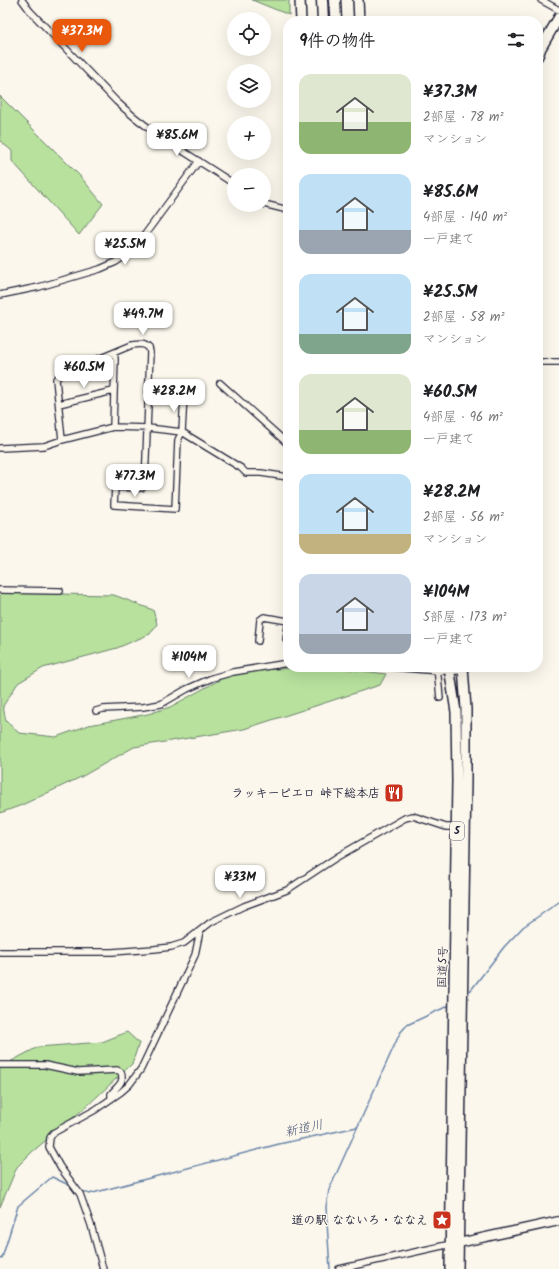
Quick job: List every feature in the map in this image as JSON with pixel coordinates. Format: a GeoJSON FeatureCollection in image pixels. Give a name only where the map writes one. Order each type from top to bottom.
{"type":"FeatureCollection","features":[{"type":"Feature","properties":{"kind":"highway"},"geometry":{"type":"LineString","coordinates":[[300,0],[301,16]]}},
{"type":"Feature","properties":{"kind":"highway"},"geometry":{"type":"LineString","coordinates":[[322,0],[323,16]]}},
{"type":"Feature","properties":{"kind":"highway"},"geometry":{"type":"LineString","coordinates":[[335,0],[336,16]]}},
{"type":"Feature","properties":{"kind":"highway"},"geometry":{"type":"LineString","coordinates":[[358,0],[358,16]]}},
{"type":"Feature","properties":{"kind":"highway"},"geometry":{"type":"LineString","coordinates":[[543,44],[559,16]]}},
{"type":"Feature","properties":{"kind":"highway","name":"国道5号"},"geometry":{"type":"LineString","coordinates":[[450,672],[456,712],[461,827]]}},
{"type":"Feature","properties":{"kind":"highway","name":"国道5号"},"geometry":{"type":"LineString","coordinates":[[458,1269],[455,1243],[458,993],[461,827],[466,736],[463,672]]}},
{"type":"Feature","properties":{"kind":"highway","name":"国道5号"},"geometry":{"type":"LineString","coordinates":[[450,1269],[455,1243]]}},
{"type":"Feature","properties":{"kind":"main road"},"geometry":{"type":"LineString","coordinates":[[455,1243],[559,1221]]}},
{"type":"Feature","properties":{"kind":"street"},"geometry":{"type":"LineString","coordinates":[[22,0],[30,11],[130,114],[155,133],[227,179]]}},
{"type":"Feature","properties":{"kind":"street"},"geometry":{"type":"LineString","coordinates":[[541,0],[559,10]]}},
{"type":"Feature","properties":{"kind":"street"},"geometry":{"type":"LineString","coordinates":[[0,295],[38,287],[100,269],[116,262],[128,254],[199,161]]}},
{"type":"Feature","properties":{"kind":"street"},"geometry":{"type":"LineString","coordinates":[[271,206],[283,209]]}},
{"type":"Feature","properties":{"kind":"street"},"geometry":{"type":"LineString","coordinates":[[62,440],[56,379],[60,375],[132,345],[146,345],[150,352],[145,484],[142,488],[115,487],[114,505],[175,509],[178,440],[182,432],[184,396]]}},
{"type":"Feature","properties":{"kind":"street"},"geometry":{"type":"LineString","coordinates":[[113,427],[114,353]]}},
{"type":"Feature","properties":{"kind":"street"},"geometry":{"type":"LineString","coordinates":[[543,362],[559,362]]}},
{"type":"Feature","properties":{"kind":"street"},"geometry":{"type":"LineString","coordinates":[[220,383],[283,440]]}},
{"type":"Feature","properties":{"kind":"street"},"geometry":{"type":"LineString","coordinates":[[59,404],[113,391]]}},
{"type":"Feature","properties":{"kind":"street"},"geometry":{"type":"LineString","coordinates":[[0,448],[40,446],[113,427],[148,428],[182,432],[241,468],[246,473],[262,473],[283,476]]}},
{"type":"Feature","properties":{"kind":"street"},"geometry":{"type":"LineString","coordinates":[[0,590],[60,591]]}},
{"type":"Feature","properties":{"kind":"street"},"geometry":{"type":"LineString","coordinates":[[258,641],[261,619],[264,617],[283,620]]}},
{"type":"Feature","properties":{"kind":"street"},"geometry":{"type":"LineString","coordinates":[[96,711],[103,709],[143,707],[161,704],[187,689],[212,678],[233,672],[283,665]]}},
{"type":"Feature","properties":{"kind":"street"},"geometry":{"type":"LineString","coordinates":[[437,672],[440,698]]}},
{"type":"Feature","properties":{"kind":"street"},"geometry":{"type":"LineString","coordinates":[[0,952],[112,952],[171,947],[184,943],[211,922],[287,890],[337,857],[405,818],[413,816],[446,827],[461,827]]}},
{"type":"Feature","properties":{"kind":"street"},"geometry":{"type":"LineString","coordinates":[[103,1269],[91,1225],[80,1194],[60,1167],[49,1147],[50,1138],[53,1134],[111,1099],[129,1085],[141,1070],[193,962],[200,931]]}},
{"type":"Feature","properties":{"kind":"street"},"geometry":{"type":"LineString","coordinates":[[0,1065],[45,1065],[78,1072],[117,1070],[121,1072],[123,1079],[121,1084],[110,1094],[111,1099]]}},
{"type":"Feature","properties":{"kind":"street"},"geometry":{"type":"LineString","coordinates":[[339,1269],[455,1243]]}},
{"type":"Feature","properties":{"kind":"green space"},"geometry":{"type":"Polygon","coordinates":[[[252,0],[289,0],[289,15],[252,0]]]}},
{"type":"Feature","properties":{"kind":"green space"},"geometry":{"type":"Polygon","coordinates":[[[0,96],[80,176],[103,204],[79,235],[12,161],[12,151],[0,141],[0,96]]]}},
{"type":"Feature","properties":{"kind":"green space"},"geometry":{"type":"Polygon","coordinates":[[[0,593],[114,595],[153,610],[157,624],[150,634],[117,648],[43,668],[18,683],[3,706],[6,721],[19,733],[56,737],[89,725],[148,714],[170,707],[221,679],[248,671],[283,669],[283,672],[371,672],[386,674],[380,685],[244,729],[134,747],[81,777],[22,805],[0,813],[0,593]]]}},
{"type":"Feature","properties":{"kind":"green space"},"geometry":{"type":"Polygon","coordinates":[[[127,1032],[139,1043],[132,1064],[87,1106],[32,1152],[17,1167],[0,1207],[0,1067],[38,1047],[102,1042],[127,1032]]]}},
{"type":"Feature","properties":{"kind":"waterway","name":"新道川"},"geometry":{"type":"LineString","coordinates":[[466,994],[471,990],[504,947],[523,927],[559,902]]}},
{"type":"Feature","properties":{"kind":"waterway","name":"新道川"},"geometry":{"type":"LineString","coordinates":[[330,1269],[326,1207],[329,1190],[400,1033],[407,1025],[450,1005]]}},
{"type":"Feature","properties":{"kind":"waterway","name":"新道川"},"geometry":{"type":"LineString","coordinates":[[80,1190],[89,1194],[279,1144],[357,1127]]}},
{"type":"Feature","properties":{"kind":"waterway","name":"新道川"},"geometry":{"type":"LineString","coordinates":[[0,1259],[2,1258],[18,1206],[52,1177],[71,1186]]}},
{"type":"Feature","properties":{"kind":"place","name":"ラッキーピエロ 峠下総本店"},"geometry":{"type":"Point","coordinates":[394,793]}},
{"type":"Feature","properties":{"kind":"place","name":"道の駅 なないろ・ななえ"},"geometry":{"type":"Point","coordinates":[442,1220]}}]}
